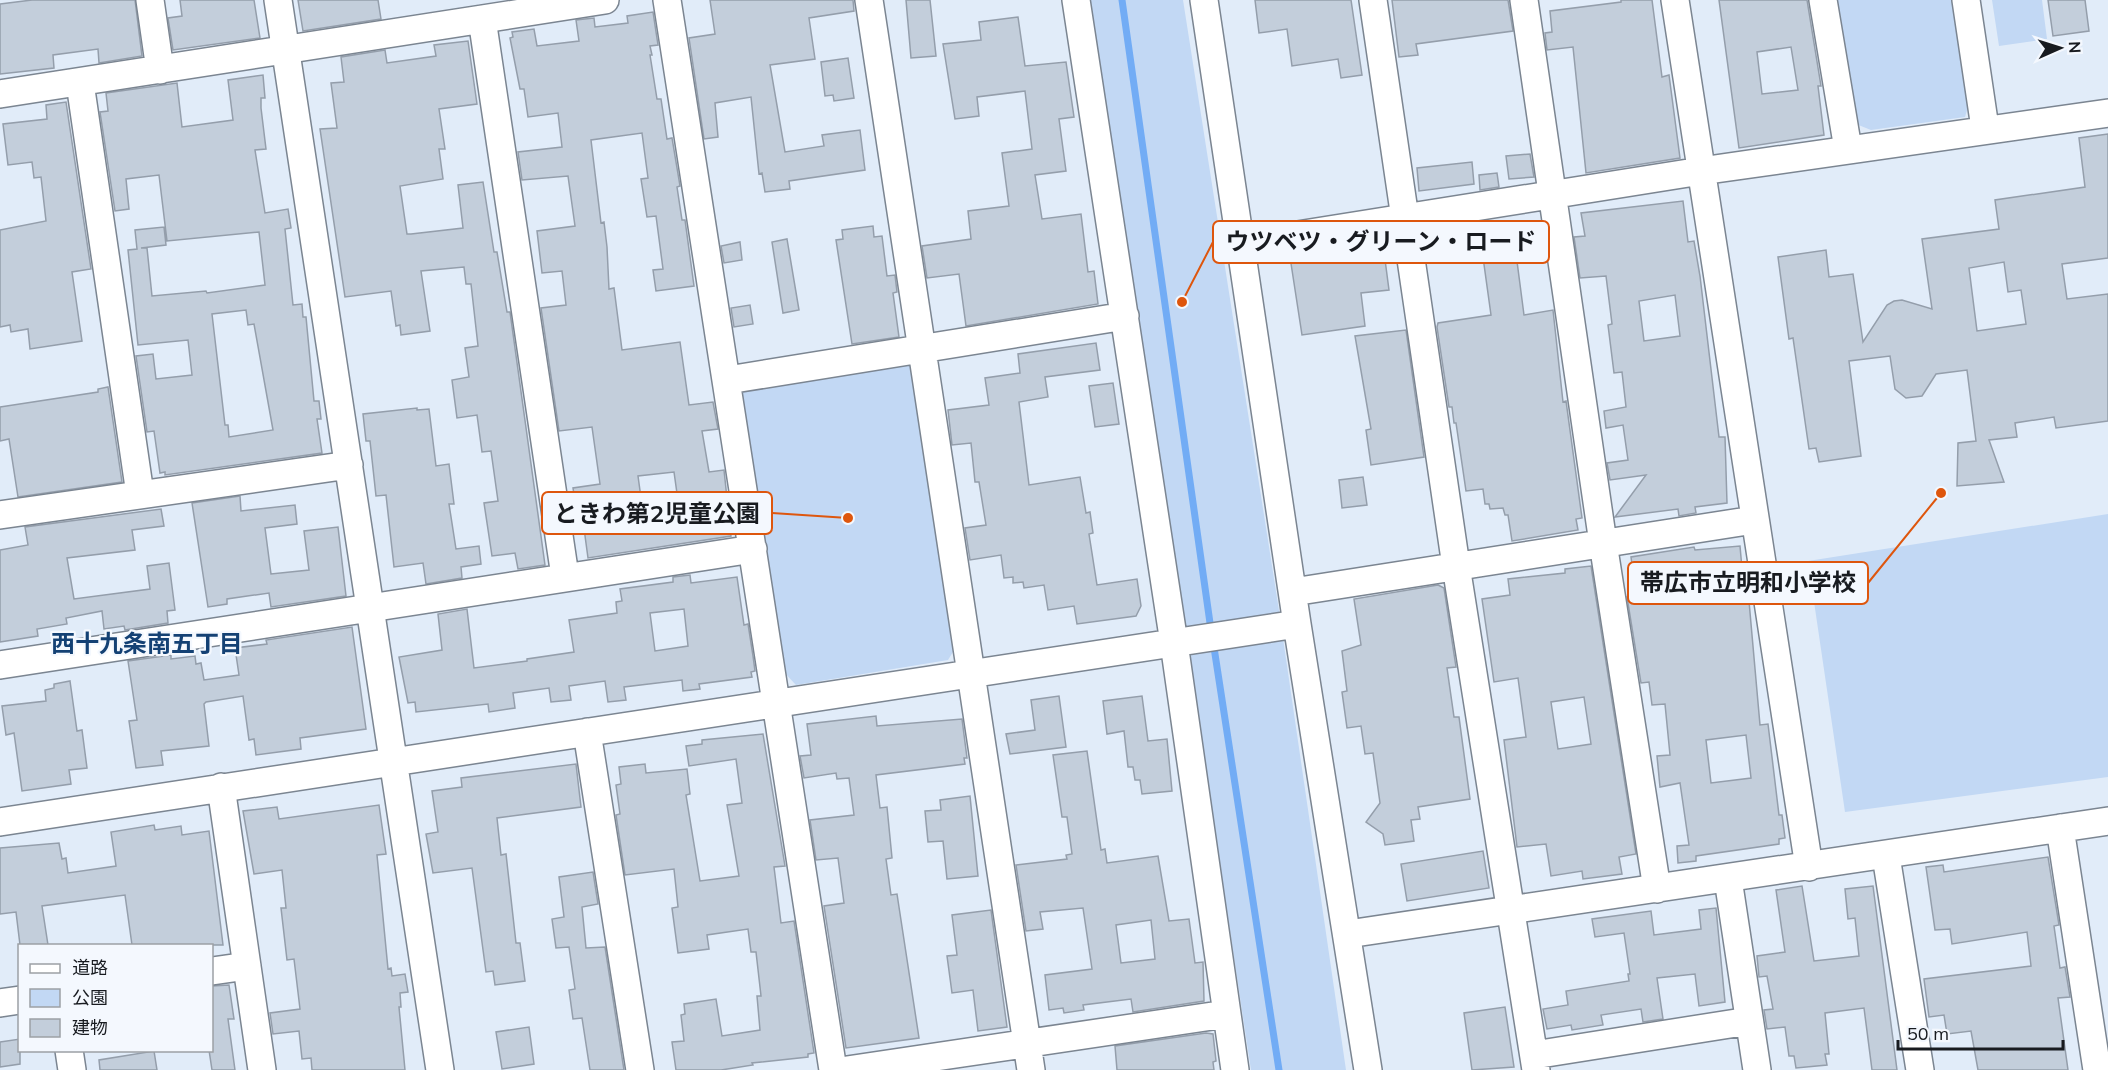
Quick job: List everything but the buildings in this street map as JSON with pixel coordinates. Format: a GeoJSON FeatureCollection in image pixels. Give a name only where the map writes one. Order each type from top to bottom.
{"type":"FeatureCollection","features":[{"type":"Feature","properties":{"kind":"street"},"geometry":{"type":"LineString","coordinates":[[150,0],[160,70]]}},
{"type":"Feature","properties":{"kind":"street"},"geometry":{"type":"LineString","coordinates":[[278,0],[440,1070]]}},
{"type":"Feature","properties":{"kind":"street"},"geometry":{"type":"LineString","coordinates":[[0,94],[605,0]]}},
{"type":"Feature","properties":{"kind":"street"},"geometry":{"type":"LineString","coordinates":[[668,0],[833,1070]]}},
{"type":"Feature","properties":{"kind":"street"},"geometry":{"type":"LineString","coordinates":[[869,0],[1030,1070]]}},
{"type":"Feature","properties":{"kind":"street"},"geometry":{"type":"LineString","coordinates":[[1076,0],[1174,643],[1235,1070]]}},
{"type":"Feature","properties":{"kind":"street"},"geometry":{"type":"LineString","coordinates":[[1204,0],[1297,624],[1368,1070]]}},
{"type":"Feature","properties":{"kind":"street"},"geometry":{"type":"LineString","coordinates":[[1373,0],[1456,566],[1535,1062],[1749,1021]]}},
{"type":"Feature","properties":{"kind":"street"},"geometry":{"type":"LineString","coordinates":[[1524,0],[1603,543],[1657,889]]}},
{"type":"Feature","properties":{"kind":"street"},"geometry":{"type":"LineString","coordinates":[[1676,0],[1809,867]]}},
{"type":"Feature","properties":{"kind":"street"},"geometry":{"type":"LineString","coordinates":[[1823,0],[1848,149]]}},
{"type":"Feature","properties":{"kind":"street"},"geometry":{"type":"LineString","coordinates":[[1966,0],[1985,128]]}},
{"type":"Feature","properties":{"kind":"street"},"geometry":{"type":"LineString","coordinates":[[482,19],[565,576]]}},
{"type":"Feature","properties":{"kind":"street"},"geometry":{"type":"LineString","coordinates":[[80,83],[140,494]]}},
{"type":"Feature","properties":{"kind":"street"},"geometry":{"type":"LineString","coordinates":[[1241,244],[1985,128],[2108,113]]}},
{"type":"Feature","properties":{"kind":"street"},"geometry":{"type":"LineString","coordinates":[[728,380],[1125,316]]}},
{"type":"Feature","properties":{"kind":"street"},"geometry":{"type":"LineString","coordinates":[[0,515],[349,465]]}},
{"type":"Feature","properties":{"kind":"street"},"geometry":{"type":"LineString","coordinates":[[1293,592],[1754,520]]}},
{"type":"Feature","properties":{"kind":"street"},"geometry":{"type":"LineString","coordinates":[[0,665],[565,576],[753,549]]}},
{"type":"Feature","properties":{"kind":"street"},"geometry":{"type":"LineString","coordinates":[[0,822],[970,672],[1297,624]]}},
{"type":"Feature","properties":{"kind":"street"},"geometry":{"type":"LineString","coordinates":[[587,732],[640,1070]]}},
{"type":"Feature","properties":{"kind":"street"},"geometry":{"type":"LineString","coordinates":[[221,787],[262,1070]]}},
{"type":"Feature","properties":{"kind":"street"},"geometry":{"type":"LineString","coordinates":[[1348,934],[1886,856],[2108,821]]}},
{"type":"Feature","properties":{"kind":"street"},"geometry":{"type":"LineString","coordinates":[[2060,828],[2097,1070]]}},
{"type":"Feature","properties":{"kind":"street"},"geometry":{"type":"LineString","coordinates":[[1886,856],[1920,1070]]}},
{"type":"Feature","properties":{"kind":"street"},"geometry":{"type":"LineString","coordinates":[[1728,879],[1757,1070]]}},
{"type":"Feature","properties":{"kind":"street"},"geometry":{"type":"LineString","coordinates":[[213,971],[247,966]]}},
{"type":"Feature","properties":{"kind":"street"},"geometry":{"type":"LineString","coordinates":[[0,1003],[18,1000]]}},
{"type":"Feature","properties":{"kind":"street"},"geometry":{"type":"LineString","coordinates":[[847,1070],[1226,1014]]}},
{"type":"Feature","properties":{"kind":"street"},"geometry":{"type":"LineString","coordinates":[[69,1052],[72,1070]]}},
{"type":"Feature","properties":{"kind":"green space"},"geometry":{"type":"Polygon","coordinates":[[[1089,0],[1183,0],[1278,604],[1346,1070],[1251,1070],[1089,0]]]}},
{"type":"Feature","properties":{"kind":"green space"},"geometry":{"type":"Polygon","coordinates":[[[1834,0],[1957,0],[1971,97],[1965,117],[1871,130],[1851,122],[1834,0]]]}},
{"type":"Feature","properties":{"kind":"green space"},"geometry":{"type":"Polygon","coordinates":[[[1992,0],[2042,0],[2047,39],[1999,46],[1992,0]]]}},
{"type":"Feature","properties":{"kind":"green space"},"geometry":{"type":"Polygon","coordinates":[[[917,361],[956,647],[948,660],[796,685],[781,669],[737,390],[917,361]]]}},
{"type":"Feature","properties":{"kind":"green space"},"geometry":{"type":"Polygon","coordinates":[[[2108,514],[2108,777],[1845,812],[1808,561],[2108,514]]]}},
{"type":"Feature","properties":{"kind":"waterway"},"geometry":{"type":"LineString","coordinates":[[1122,0],[1211,630]]}},
{"type":"Feature","properties":{"kind":"waterway"},"geometry":{"type":"LineString","coordinates":[[1213,641],[1279,1070]]}},
{"type":"Feature","properties":{"kind":"place","name":"ウツベツ・グリーン・ロード"},"geometry":{"type":"Point","coordinates":[1182,302]}},
{"type":"Feature","properties":{"kind":"place","name":"帯広市立明和小学校"},"geometry":{"type":"Point","coordinates":[1941,493]}},
{"type":"Feature","properties":{"kind":"place","name":"ときわ第2児童公園"},"geometry":{"type":"Point","coordinates":[848,518]}},
{"type":"Feature","properties":{"kind":"district","name":"西十九条南五丁目"},"geometry":{"type":"Point","coordinates":[147,644]}}]}
